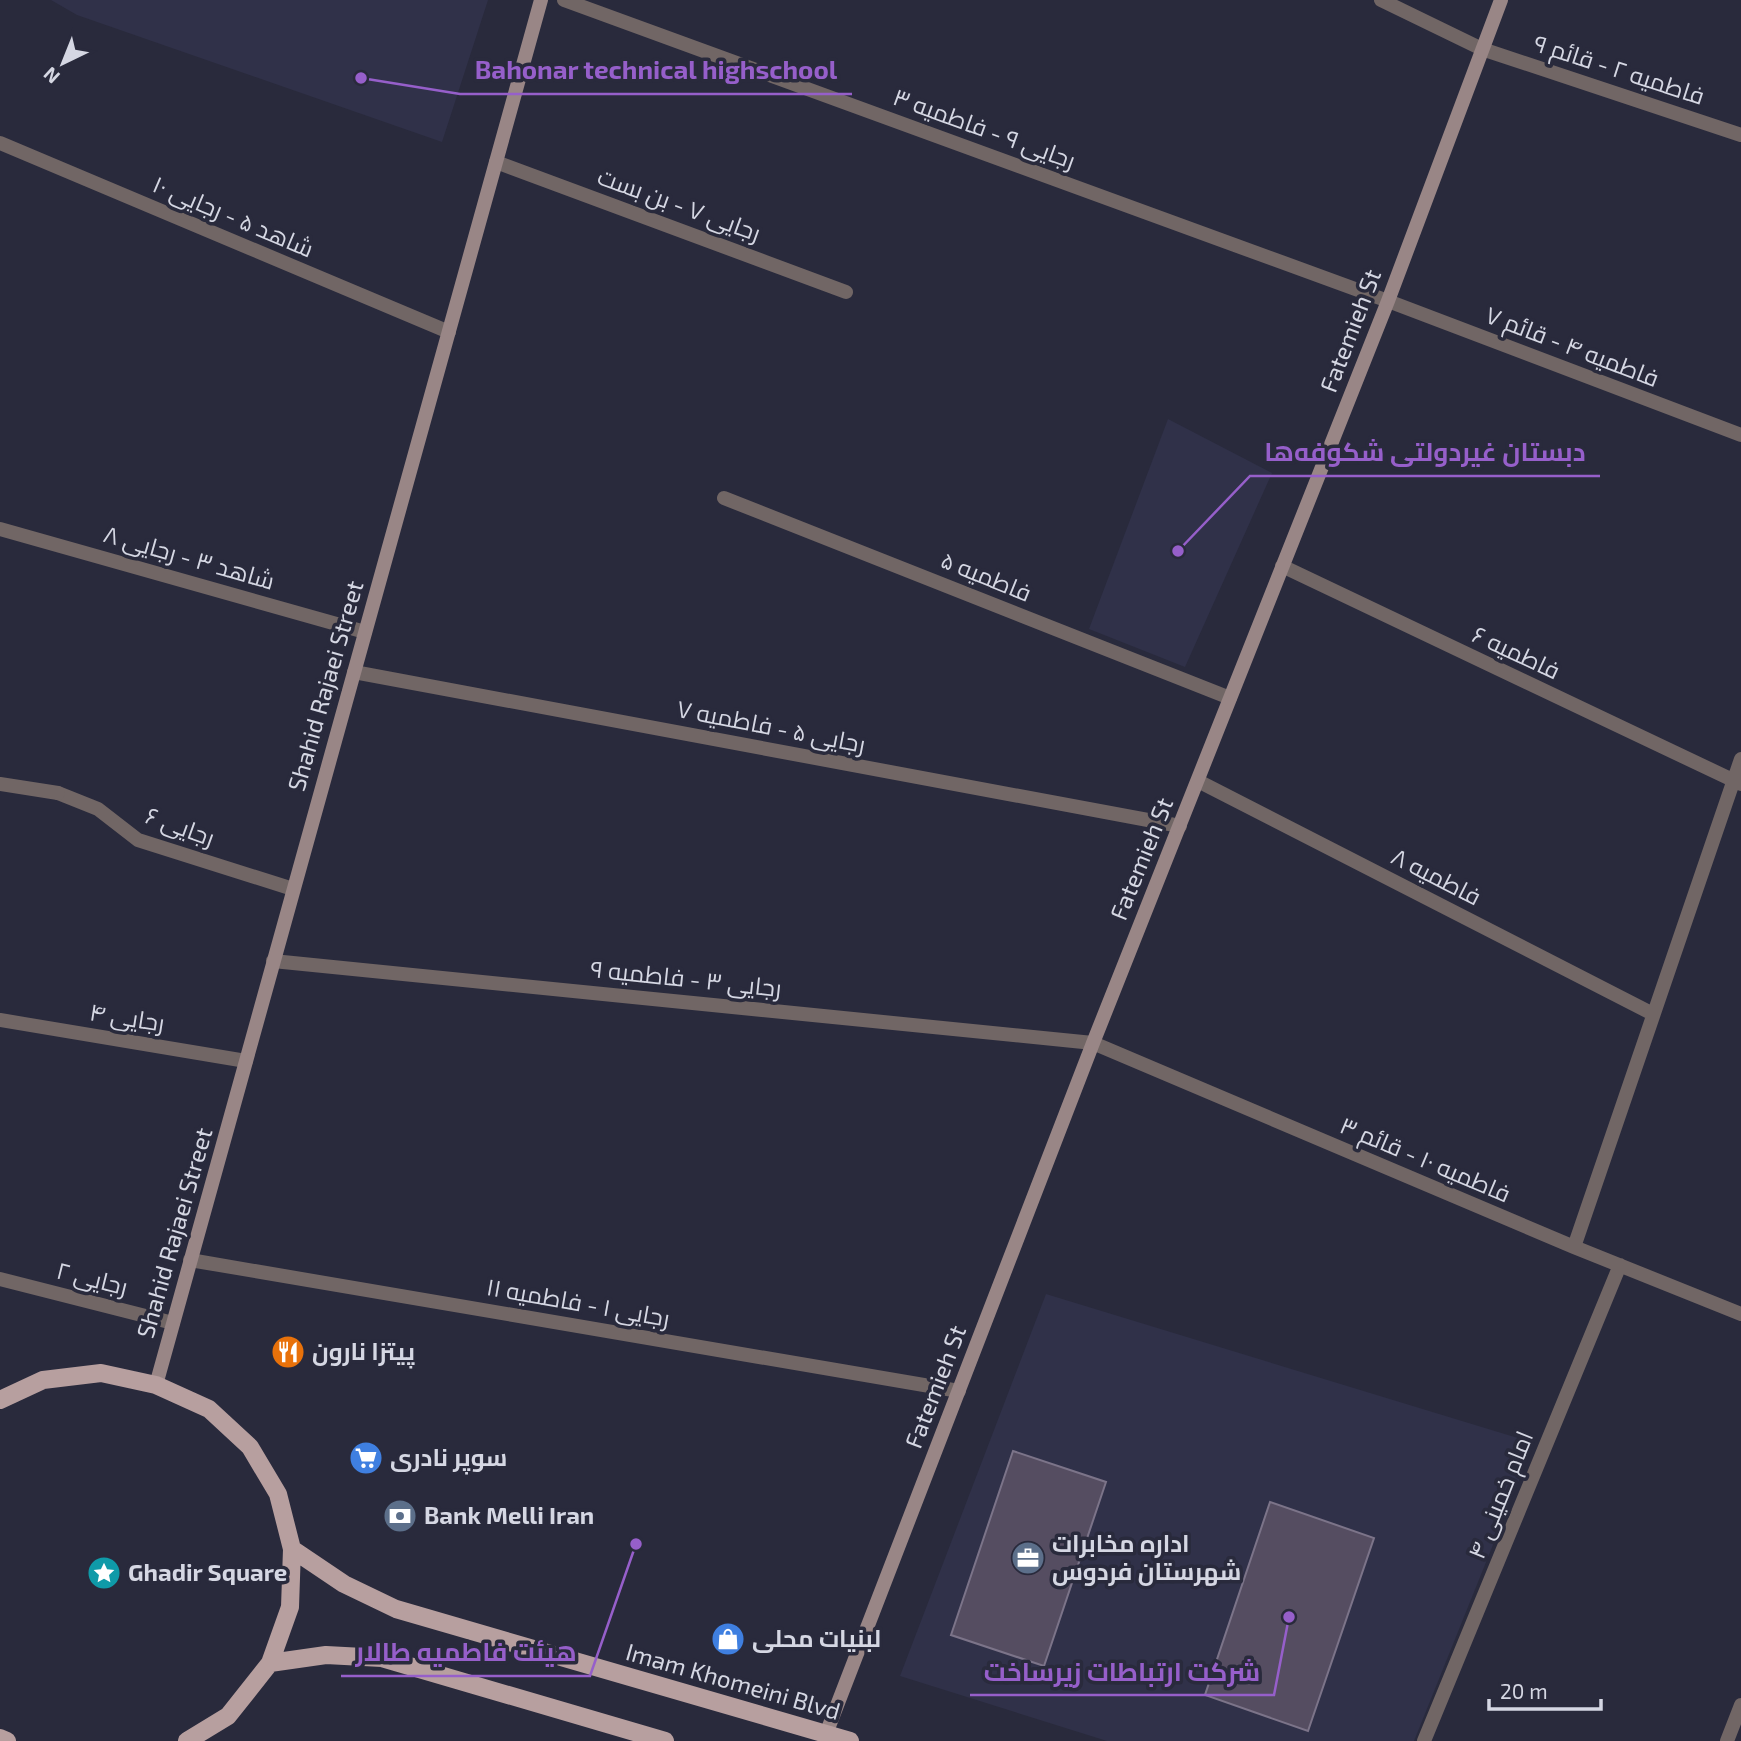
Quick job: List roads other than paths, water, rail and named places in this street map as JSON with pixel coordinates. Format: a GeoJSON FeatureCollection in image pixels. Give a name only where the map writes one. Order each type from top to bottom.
{"type":"FeatureCollection","features":[{"type":"Feature","properties":{"kind":"main road"},"geometry":{"type":"LineString","coordinates":[[0,1400],[43,1380],[101,1373],[156,1385],[209,1409],[250,1447],[278,1494],[292,1549],[290,1607],[270,1663],[228,1716],[187,1741]]}},
{"type":"Feature","properties":{"kind":"main road","name":"Imam Khomeini Blvd"},"geometry":{"type":"LineString","coordinates":[[292,1549],[344,1584],[396,1609],[850,1741]]}},
{"type":"Feature","properties":{"kind":"main road"},"geometry":{"type":"LineString","coordinates":[[270,1663],[326,1655],[382,1658],[665,1741]]}},
{"type":"Feature","properties":{"kind":"main road"},"geometry":{"type":"LineString","coordinates":[[0,1738],[7,1741]]}},
{"type":"Feature","properties":{"kind":"street","name":"Shahid Rajaei Street"},"geometry":{"type":"LineString","coordinates":[[156,1385],[541,0]]}},
{"type":"Feature","properties":{"kind":"street","name":"رجایی ۹ - فاطمیه ۳"},"geometry":{"type":"LineString","coordinates":[[564,0],[1388,301]]}},
{"type":"Feature","properties":{"kind":"street","name":"فاطمیه ۲ - قائم ۹"},"geometry":{"type":"LineString","coordinates":[[1381,0],[1482,49],[1741,135]]}},
{"type":"Feature","properties":{"kind":"street","name":"Fatemieh St"},"geometry":{"type":"LineString","coordinates":[[826,1734],[1093,1043],[1388,301],[1501,0]]}},
{"type":"Feature","properties":{"kind":"street","name":"شاهد ۵ - رجایی ۱۰"},"geometry":{"type":"LineString","coordinates":[[0,143],[449,332]]}},
{"type":"Feature","properties":{"kind":"street","name":"رجایی ۷ - بن بست"},"geometry":{"type":"LineString","coordinates":[[496,162],[846,292]]}},
{"type":"Feature","properties":{"kind":"street","name":"فاطمیه ۴ - قائم ۷"},"geometry":{"type":"LineString","coordinates":[[1388,301],[1741,435]]}},
{"type":"Feature","properties":{"kind":"street","name":"فاطمیه ۵"},"geometry":{"type":"LineString","coordinates":[[724,498],[1230,698]]}},
{"type":"Feature","properties":{"kind":"street","name":"شاهد ۳ - رجایی ۸"},"geometry":{"type":"LineString","coordinates":[[0,528],[365,632]]}},
{"type":"Feature","properties":{"kind":"street","name":"فاطمیه ۶"},"geometry":{"type":"LineString","coordinates":[[1282,566],[1736,782]]}},
{"type":"Feature","properties":{"kind":"street","name":"رجایی ۵ - فاطمیه ۷"},"geometry":{"type":"LineString","coordinates":[[354,672],[1180,826]]}},
{"type":"Feature","properties":{"kind":"street"},"geometry":{"type":"LineString","coordinates":[[1574,1247],[1736,782],[1741,759]]}},
{"type":"Feature","properties":{"kind":"street","name":"فاطمیه ۸"},"geometry":{"type":"LineString","coordinates":[[1198,781],[1653,1014]]}},
{"type":"Feature","properties":{"kind":"street","name":"رجایی ۶"},"geometry":{"type":"LineString","coordinates":[[0,784],[58,793],[98,809],[138,840],[293,889]]}},
{"type":"Feature","properties":{"kind":"street","name":"رجایی ۳ - فاطمیه ۹"},"geometry":{"type":"LineString","coordinates":[[273,961],[1093,1043]]}},
{"type":"Feature","properties":{"kind":"street","name":"رجایی ۴"},"geometry":{"type":"LineString","coordinates":[[0,1020],[246,1061]]}},
{"type":"Feature","properties":{"kind":"street","name":"فاطمیه ۱۰ - قائم ۳"},"geometry":{"type":"LineString","coordinates":[[1093,1043],[1574,1247],[1741,1314]]}},
{"type":"Feature","properties":{"kind":"street","name":"رجایی ۱ - فاطمیه ۱۱"},"geometry":{"type":"LineString","coordinates":[[190,1260],[959,1391]]}},
{"type":"Feature","properties":{"kind":"street","name":"امام خمینی ۴"},"geometry":{"type":"LineString","coordinates":[[1424,1741],[1620,1265]]}},
{"type":"Feature","properties":{"kind":"street","name":"رجایی ۲"},"geometry":{"type":"LineString","coordinates":[[0,1279],[173,1323]]}},
{"type":"Feature","properties":{"kind":"street"},"geometry":{"type":"LineString","coordinates":[[1727,1741],[1741,1705]]}},
{"type":"Feature","properties":{"kind":"place","name":"Bahonar technical highschool"},"geometry":{"type":"Point","coordinates":[361,78]}},
{"type":"Feature","properties":{"kind":"place","name":"دبستان غیردولتی شکوفه‌ها"},"geometry":{"type":"Point","coordinates":[1178,551]}},
{"type":"Feature","properties":{"kind":"place","name":"پیتزا نارون"},"geometry":{"type":"Point","coordinates":[288,1352]}},
{"type":"Feature","properties":{"kind":"place","name":"سوپر نادری"},"geometry":{"type":"Point","coordinates":[366,1458]}},
{"type":"Feature","properties":{"kind":"place","name":"Bank Melli Iran"},"geometry":{"type":"Point","coordinates":[400,1516]}},
{"type":"Feature","properties":{"kind":"place","name":"هيئت فاطمیه طالار"},"geometry":{"type":"Point","coordinates":[636,1544]}},
{"type":"Feature","properties":{"kind":"place","name":"اداره مخابرات شهرستان فردوس"},"geometry":{"type":"Point","coordinates":[1028,1558]}},
{"type":"Feature","properties":{"kind":"place","name":"Ghadir Square"},"geometry":{"type":"Point","coordinates":[104,1573]}},
{"type":"Feature","properties":{"kind":"place","name":"شرکت ارتباطات زیرساخت"},"geometry":{"type":"Point","coordinates":[1289,1617]}},
{"type":"Feature","properties":{"kind":"place","name":"لبنیات محلی"},"geometry":{"type":"Point","coordinates":[728,1639]}}]}
